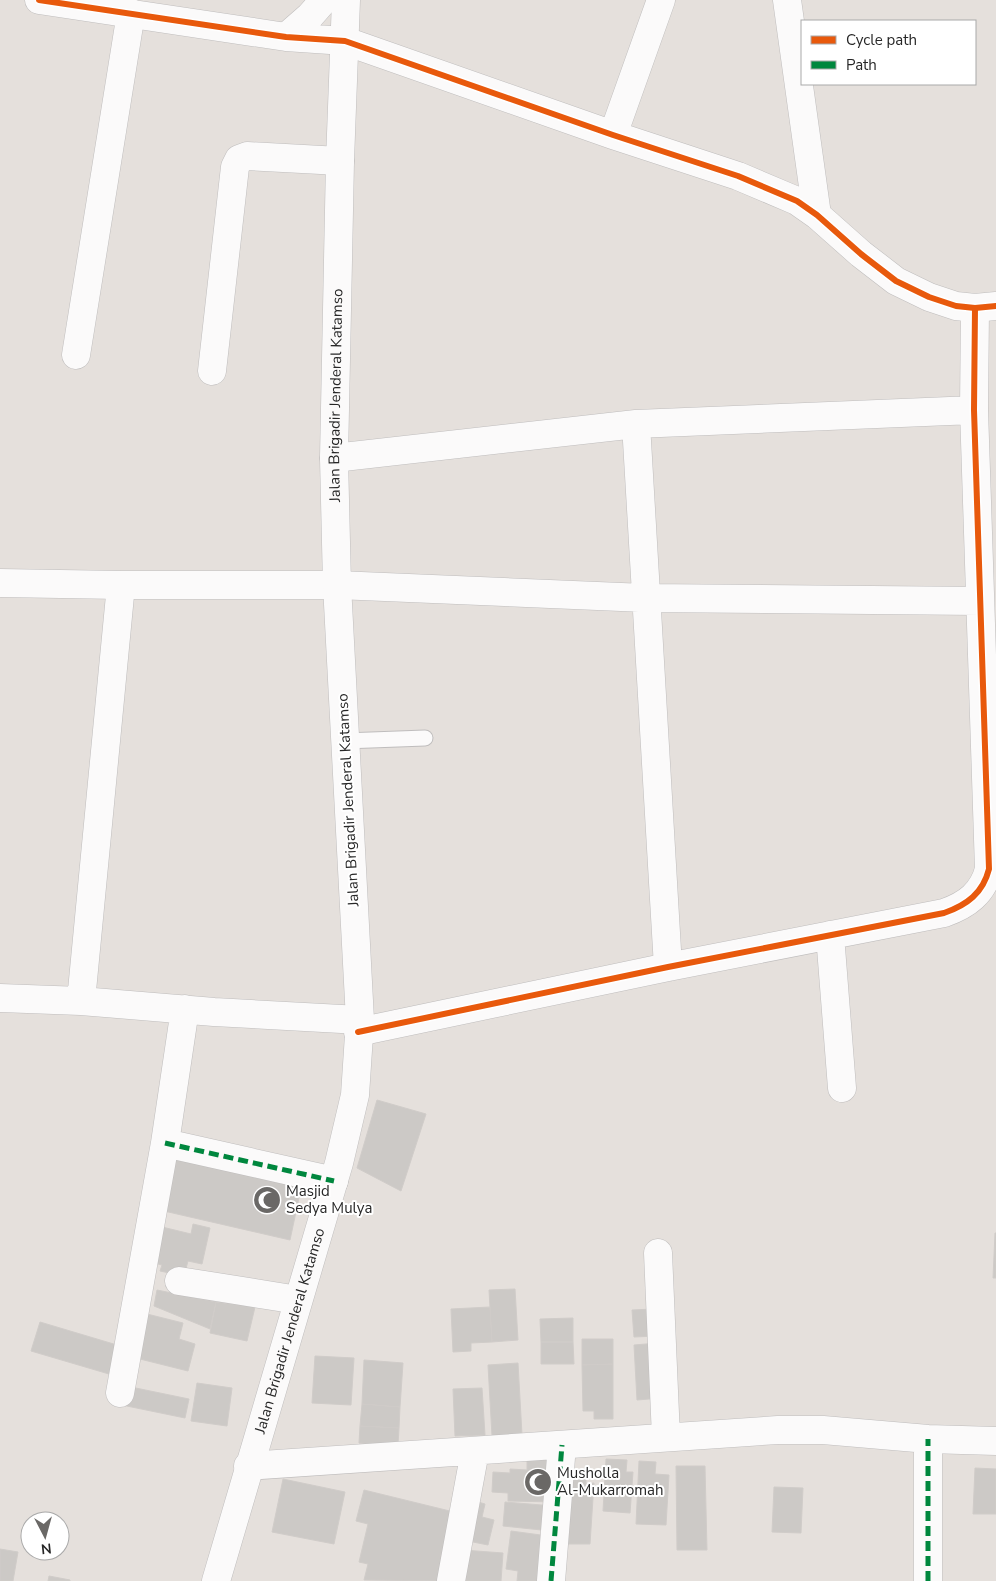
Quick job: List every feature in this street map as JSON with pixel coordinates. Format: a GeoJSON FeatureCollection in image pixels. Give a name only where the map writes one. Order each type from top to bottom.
{"type":"FeatureCollection","features":[{"type":"Feature","properties":{"kind":"street"},"geometry":{"type":"LineString","coordinates":[[0,998],[81,1001],[185,1009],[359,1026],[944,913],[958,908],[969,901],[985,883],[989,869],[974,410],[986,307],[956,306],[930,297],[896,281],[861,254],[818,215],[797,201],[738,176],[613,135],[345,41],[286,37],[39,0]]}},
{"type":"Feature","properties":{"kind":"street"},"geometry":{"type":"LineString","coordinates":[[286,37],[310,16],[324,0]]}},
{"type":"Feature","properties":{"kind":"street","name":"Jalan Brigadir Jenderal Katamso"},"geometry":{"type":"LineString","coordinates":[[216,1581],[248,1466],[334,1181],[355,1095],[359,1026],[337,586],[334,458],[340,161],[346,0]]}},
{"type":"Feature","properties":{"kind":"street"},"geometry":{"type":"LineString","coordinates":[[613,135],[661,0]]}},
{"type":"Feature","properties":{"kind":"street"},"geometry":{"type":"LineString","coordinates":[[787,0],[818,215]]}},
{"type":"Feature","properties":{"kind":"street"},"geometry":{"type":"LineString","coordinates":[[76,355],[131,13]]}},
{"type":"Feature","properties":{"kind":"street"},"geometry":{"type":"LineString","coordinates":[[212,371],[235,166],[239,159],[247,156],[340,161]]}},
{"type":"Feature","properties":{"kind":"street"},"geometry":{"type":"LineString","coordinates":[[334,458],[636,424],[974,410]]}},
{"type":"Feature","properties":{"kind":"street"},"geometry":{"type":"LineString","coordinates":[[636,424],[668,967]]}},
{"type":"Feature","properties":{"kind":"street"},"geometry":{"type":"LineString","coordinates":[[0,583],[337,586],[645,598],[980,602]]}},
{"type":"Feature","properties":{"kind":"street"},"geometry":{"type":"LineString","coordinates":[[81,1001],[122,585]]}},
{"type":"Feature","properties":{"kind":"street"},"geometry":{"type":"LineString","coordinates":[[830,935],[842,1088]]}},
{"type":"Feature","properties":{"kind":"street"},"geometry":{"type":"LineString","coordinates":[[120,1393],[165,1142],[185,1009]]}},
{"type":"Feature","properties":{"kind":"street"},"geometry":{"type":"LineString","coordinates":[[165,1142],[334,1181]]}},
{"type":"Feature","properties":{"kind":"street"},"geometry":{"type":"LineString","coordinates":[[658,1254],[666,1437]]}},
{"type":"Feature","properties":{"kind":"street"},"geometry":{"type":"LineString","coordinates":[[179,1281],[298,1300]]}},
{"type":"Feature","properties":{"kind":"street"},"geometry":{"type":"LineString","coordinates":[[248,1466],[752,1431],[823,1430],[928,1439],[996,1441]]}},
{"type":"Feature","properties":{"kind":"street"},"geometry":{"type":"LineString","coordinates":[[928,1439],[928,1581]]}},
{"type":"Feature","properties":{"kind":"street"},"geometry":{"type":"LineString","coordinates":[[551,1581],[562,1445]]}},
{"type":"Feature","properties":{"kind":"street"},"geometry":{"type":"LineString","coordinates":[[451,1581],[475,1451]]}},
{"type":"Feature","properties":{"kind":"lane"},"geometry":{"type":"LineString","coordinates":[[344,741],[425,738]]}},
{"type":"Feature","properties":{"kind":"building"},"geometry":{"type":"Polygon","coordinates":[[[377,1100],[426,1114],[401,1191],[357,1168],[377,1100]]]}},
{"type":"Feature","properties":{"kind":"building"},"geometry":{"type":"Polygon","coordinates":[[[176,1152],[303,1179],[290,1240],[164,1211],[176,1152]]]}},
{"type":"Feature","properties":{"kind":"building"},"geometry":{"type":"Polygon","coordinates":[[[193,1224],[210,1228],[202,1264],[188,1261],[184,1276],[160,1271],[162,1265],[150,1262],[158,1226],[191,1234],[193,1224]]]}},
{"type":"Feature","properties":{"kind":"building"},"geometry":{"type":"Polygon","coordinates":[[[995,1233],[996,1278],[993,1278],[995,1233]]]}},
{"type":"Feature","properties":{"kind":"building"},"geometry":{"type":"Polygon","coordinates":[[[515,1289],[518,1340],[492,1342],[489,1290],[515,1289]]]}},
{"type":"Feature","properties":{"kind":"building"},"geometry":{"type":"Polygon","coordinates":[[[157,1290],[216,1302],[210,1329],[154,1306],[157,1290]]]}},
{"type":"Feature","properties":{"kind":"building"},"geometry":{"type":"Polygon","coordinates":[[[216,1302],[255,1307],[247,1341],[210,1333],[216,1302]]]}},
{"type":"Feature","properties":{"kind":"building"},"geometry":{"type":"Polygon","coordinates":[[[490,1307],[492,1342],[471,1343],[471,1351],[453,1352],[451,1309],[490,1307]]]}},
{"type":"Feature","properties":{"kind":"building"},"geometry":{"type":"Polygon","coordinates":[[[654,1309],[656,1336],[634,1337],[632,1310],[654,1309]]]}},
{"type":"Feature","properties":{"kind":"building"},"geometry":{"type":"Polygon","coordinates":[[[147,1314],[183,1323],[179,1339],[195,1344],[188,1371],[136,1358],[147,1314]]]}},
{"type":"Feature","properties":{"kind":"building"},"geometry":{"type":"Polygon","coordinates":[[[573,1318],[573,1342],[541,1342],[540,1319],[573,1318]]]}},
{"type":"Feature","properties":{"kind":"building"},"geometry":{"type":"Polygon","coordinates":[[[40,1322],[117,1345],[109,1374],[31,1351],[40,1322]]]}},
{"type":"Feature","properties":{"kind":"building"},"geometry":{"type":"Polygon","coordinates":[[[582,1339],[613,1339],[613,1364],[582,1365],[582,1339]]]}},
{"type":"Feature","properties":{"kind":"building"},"geometry":{"type":"Polygon","coordinates":[[[541,1342],[573,1342],[574,1364],[541,1364],[541,1342]]]}},
{"type":"Feature","properties":{"kind":"building"},"geometry":{"type":"Polygon","coordinates":[[[658,1343],[661,1398],[637,1400],[634,1345],[658,1343]]]}},
{"type":"Feature","properties":{"kind":"building"},"geometry":{"type":"Polygon","coordinates":[[[315,1356],[354,1358],[351,1405],[312,1403],[315,1356]]]}},
{"type":"Feature","properties":{"kind":"building"},"geometry":{"type":"Polygon","coordinates":[[[364,1360],[403,1363],[400,1407],[362,1404],[364,1360]]]}},
{"type":"Feature","properties":{"kind":"building"},"geometry":{"type":"Polygon","coordinates":[[[518,1363],[522,1435],[492,1436],[488,1365],[518,1363]]]}},
{"type":"Feature","properties":{"kind":"building"},"geometry":{"type":"Polygon","coordinates":[[[613,1364],[613,1419],[594,1419],[594,1411],[583,1411],[582,1365],[613,1364]]]}},
{"type":"Feature","properties":{"kind":"building"},"geometry":{"type":"Polygon","coordinates":[[[197,1383],[232,1388],[227,1426],[191,1421],[197,1383]]]}},
{"type":"Feature","properties":{"kind":"building"},"geometry":{"type":"Polygon","coordinates":[[[126,1386],[189,1399],[185,1418],[122,1405],[126,1386]]]}},
{"type":"Feature","properties":{"kind":"building"},"geometry":{"type":"Polygon","coordinates":[[[482,1388],[485,1435],[455,1436],[453,1389],[482,1388]]]}},
{"type":"Feature","properties":{"kind":"building"},"geometry":{"type":"Polygon","coordinates":[[[362,1404],[400,1407],[399,1428],[360,1426],[362,1404]]]}},
{"type":"Feature","properties":{"kind":"building"},"geometry":{"type":"Polygon","coordinates":[[[360,1426],[399,1428],[398,1445],[359,1443],[360,1426]]]}},
{"type":"Feature","properties":{"kind":"building"},"geometry":{"type":"Polygon","coordinates":[[[527,1457],[557,1458],[556,1502],[508,1501],[508,1493],[492,1492],[493,1472],[510,1473],[510,1469],[527,1470],[527,1457]]]}},
{"type":"Feature","properties":{"kind":"building"},"geometry":{"type":"Polygon","coordinates":[[[606,1459],[627,1460],[626,1472],[633,1472],[630,1513],[603,1511],[606,1459]]]}},
{"type":"Feature","properties":{"kind":"building"},"geometry":{"type":"Polygon","coordinates":[[[639,1461],[656,1462],[655,1474],[669,1475],[666,1525],[636,1524],[639,1461]]]}},
{"type":"Feature","properties":{"kind":"building"},"geometry":{"type":"Polygon","coordinates":[[[676,1466],[705,1466],[707,1550],[677,1550],[676,1466]]]}},
{"type":"Feature","properties":{"kind":"building"},"geometry":{"type":"Polygon","coordinates":[[[975,1468],[996,1469],[996,1514],[973,1514],[975,1468]]]}},
{"type":"Feature","properties":{"kind":"building"},"geometry":{"type":"Polygon","coordinates":[[[565,1474],[586,1474],[586,1484],[594,1483],[590,1544],[559,1544],[565,1474]]]}},
{"type":"Feature","properties":{"kind":"building"},"geometry":{"type":"Polygon","coordinates":[[[283,1479],[345,1492],[334,1544],[272,1532],[283,1479]]]}},
{"type":"Feature","properties":{"kind":"building"},"geometry":{"type":"Polygon","coordinates":[[[774,1487],[803,1488],[801,1533],[772,1532],[774,1487]]]}},
{"type":"Feature","properties":{"kind":"building"},"geometry":{"type":"Polygon","coordinates":[[[364,1490],[462,1514],[446,1581],[364,1580],[368,1564],[359,1562],[368,1524],[356,1521],[364,1490]]]}},
{"type":"Feature","properties":{"kind":"building"},"geometry":{"type":"Polygon","coordinates":[[[471,1500],[485,1504],[482,1517],[494,1520],[488,1545],[468,1541],[471,1500]]]}},
{"type":"Feature","properties":{"kind":"building"},"geometry":{"type":"Polygon","coordinates":[[[505,1502],[554,1506],[551,1531],[503,1526],[505,1502]]]}},
{"type":"Feature","properties":{"kind":"building"},"geometry":{"type":"Polygon","coordinates":[[[511,1531],[548,1536],[542,1581],[517,1581],[518,1571],[506,1569],[511,1531]]]}},
{"type":"Feature","properties":{"kind":"building"},"geometry":{"type":"Polygon","coordinates":[[[0,1549],[18,1552],[13,1581],[0,1581],[0,1549]]]}},
{"type":"Feature","properties":{"kind":"building"},"geometry":{"type":"Polygon","coordinates":[[[463,1550],[503,1553],[501,1581],[461,1581],[463,1550]]]}},
{"type":"Feature","properties":{"kind":"building"},"geometry":{"type":"Polygon","coordinates":[[[49,1576],[70,1580],[70,1581],[48,1581],[49,1576]]]}},
{"type":"Feature","properties":{"kind":"marked path"},"geometry":{"type":"LineString","coordinates":[[165,1143],[334,1181]]}},
{"type":"Feature","properties":{"kind":"marked path"},"geometry":{"type":"LineString","coordinates":[[928,1439],[928,1581]]}},
{"type":"Feature","properties":{"kind":"marked path"},"geometry":{"type":"LineString","coordinates":[[551,1581],[562,1445]]}},
{"type":"Feature","properties":{"kind":"cycle path"},"geometry":{"type":"LineString","coordinates":[[39,0],[286,37],[345,41],[613,135],[738,176],[797,201],[817,215],[861,254],[896,281],[929,297],[956,306],[975,308],[996,306]]}},
{"type":"Feature","properties":{"kind":"cycle path"},"geometry":{"type":"LineString","coordinates":[[358,1032],[668,967],[944,913],[960,906],[973,897],[983,885],[989,869],[974,410],[975,308]]}},
{"type":"Feature","properties":{"kind":"place","name":"Masjid Sedya Mulya"},"geometry":{"type":"Point","coordinates":[267,1200]}},
{"type":"Feature","properties":{"kind":"place","name":"Musholla Al-Mukarromah"},"geometry":{"type":"Point","coordinates":[538,1482]}}]}
